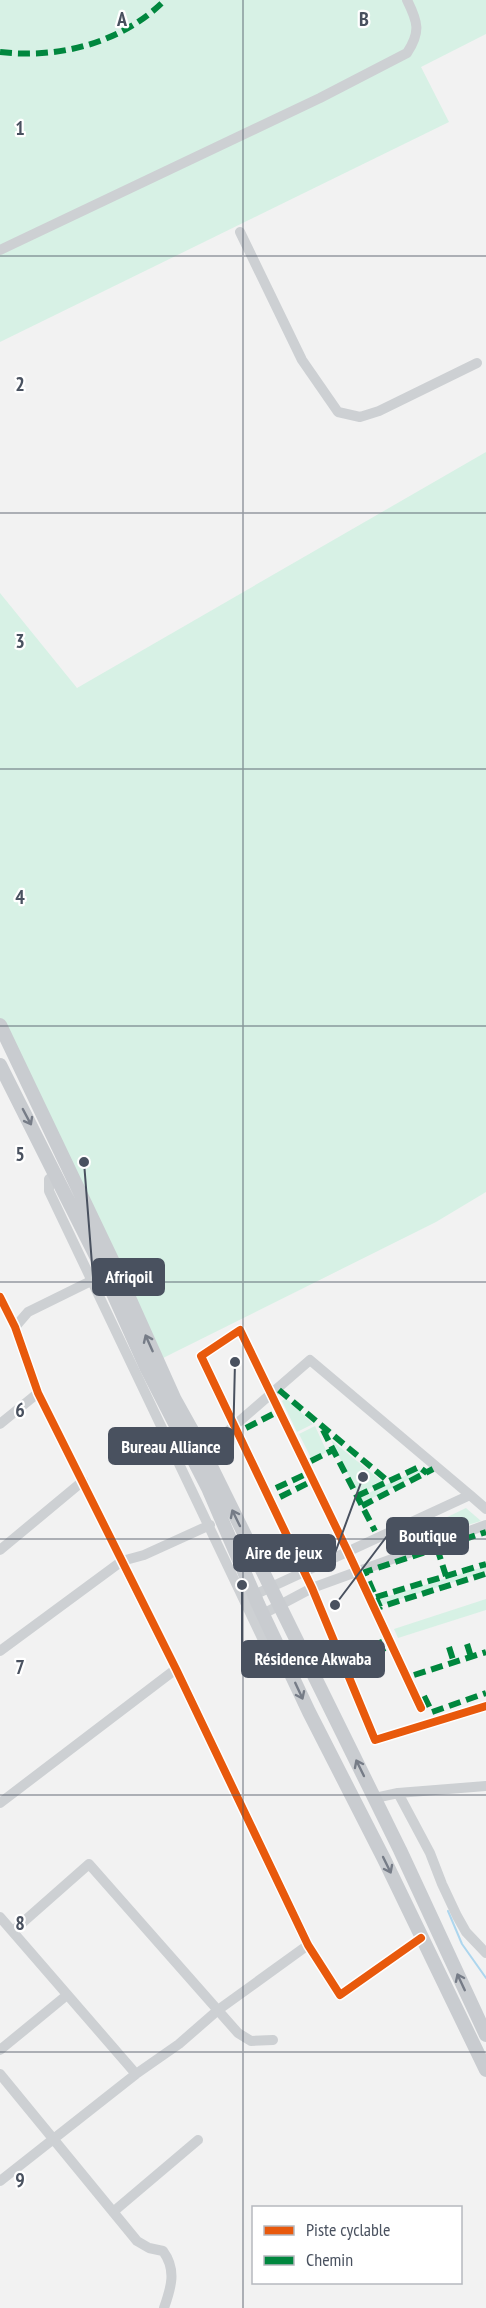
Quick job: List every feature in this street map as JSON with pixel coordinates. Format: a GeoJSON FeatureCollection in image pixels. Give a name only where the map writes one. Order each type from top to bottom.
{"type":"FeatureCollection","features":[{"type":"Feature","properties":{"kind":"main road"},"geometry":{"type":"LineString","coordinates":[[0,1025],[114,1264],[175,1400],[204,1452],[375,1798],[486,2035]]}},
{"type":"Feature","properties":{"kind":"main road"},"geometry":{"type":"LineString","coordinates":[[0,1065],[56,1173],[146,1367],[208,1488],[263,1614],[486,2070]]}},
{"type":"Feature","properties":{"kind":"street"},"geometry":{"type":"LineString","coordinates":[[0,250],[320,98],[407,53],[415,41],[417,30],[416,18],[407,0]]}},
{"type":"Feature","properties":{"kind":"street"},"geometry":{"type":"LineString","coordinates":[[240,232],[302,360],[338,412],[360,417],[379,411],[477,363]]}},
{"type":"Feature","properties":{"kind":"street"},"geometry":{"type":"LineString","coordinates":[[56,1173],[49,1179],[49,1191],[70,1231],[91,1281],[114,1323],[148,1402],[210,1525],[263,1640]]}},
{"type":"Feature","properties":{"kind":"street"},"geometry":{"type":"LineString","coordinates":[[15,1327],[28,1312],[91,1281]]}},
{"type":"Feature","properties":{"kind":"street"},"geometry":{"type":"LineString","coordinates":[[0,1297],[15,1327],[38,1393],[176,1670],[308,1945],[340,1995],[421,1938]]}},
{"type":"Feature","properties":{"kind":"street"},"geometry":{"type":"LineString","coordinates":[[421,1708],[240,1330],[201,1356],[312,1588],[375,1740],[486,1706]]}},
{"type":"Feature","properties":{"kind":"street"},"geometry":{"type":"LineString","coordinates":[[204,1452],[310,1360],[486,1509]]}},
{"type":"Feature","properties":{"kind":"street"},"geometry":{"type":"LineString","coordinates":[[0,1424],[38,1393]]}},
{"type":"Feature","properties":{"kind":"street"},"geometry":{"type":"LineString","coordinates":[[0,1550],[83,1481]]}},
{"type":"Feature","properties":{"kind":"street"},"geometry":{"type":"LineString","coordinates":[[254,1595],[470,1495]]}},
{"type":"Feature","properties":{"kind":"street"},"geometry":{"type":"LineString","coordinates":[[0,1651],[122,1561],[144,1555],[210,1525]]}},
{"type":"Feature","properties":{"kind":"street"},"geometry":{"type":"LineString","coordinates":[[263,1614],[312,1588],[486,1526]]}},
{"type":"Feature","properties":{"kind":"street"},"geometry":{"type":"LineString","coordinates":[[0,1803],[176,1670]]}},
{"type":"Feature","properties":{"kind":"street"},"geometry":{"type":"LineString","coordinates":[[375,1798],[398,1793],[486,1786]]}},
{"type":"Feature","properties":{"kind":"street"},"geometry":{"type":"LineString","coordinates":[[398,1793],[430,1853],[457,1916],[466,1932],[486,1953]]}},
{"type":"Feature","properties":{"kind":"street"},"geometry":{"type":"LineString","coordinates":[[13,1931],[89,1864],[238,2033],[251,2041],[273,2040]]}},
{"type":"Feature","properties":{"kind":"street"},"geometry":{"type":"LineString","coordinates":[[0,1917],[136,2074]]}},
{"type":"Feature","properties":{"kind":"street"},"geometry":{"type":"LineString","coordinates":[[0,2181],[136,2074],[178,2044],[218,2010],[308,1945]]}},
{"type":"Feature","properties":{"kind":"street"},"geometry":{"type":"LineString","coordinates":[[0,2050],[68,1995]]}},
{"type":"Feature","properties":{"kind":"street"},"geometry":{"type":"LineString","coordinates":[[0,2074],[137,2241],[149,2248],[164,2251],[171,2261],[172,2282],[164,2308]]}},
{"type":"Feature","properties":{"kind":"street"},"geometry":{"type":"LineString","coordinates":[[113,2212],[198,2140]]}},
{"type":"Feature","properties":{"kind":"green space"},"geometry":{"type":"Polygon","coordinates":[[[0,0],[486,0],[486,34],[421,67],[449,122],[0,342],[0,0]]]}},
{"type":"Feature","properties":{"kind":"green space"},"geometry":{"type":"Polygon","coordinates":[[[486,452],[486,1192],[436,1222],[157,1361],[0,1021],[0,593],[77,688],[486,452]]]}},
{"type":"Feature","properties":{"kind":"green space"},"geometry":{"type":"Polygon","coordinates":[[[286,1398],[313,1424],[297,1432],[282,1401],[286,1398]]]}},
{"type":"Feature","properties":{"kind":"green space"},"geometry":{"type":"Polygon","coordinates":[[[315,1426],[327,1452],[312,1460],[299,1434],[315,1426]]]}},
{"type":"Feature","properties":{"kind":"green space"},"geometry":{"type":"Polygon","coordinates":[[[331,1440],[383,1482],[358,1495],[331,1440]]]}},
{"type":"Feature","properties":{"kind":"green space"},"geometry":{"type":"Polygon","coordinates":[[[419,1469],[423,1472],[363,1503],[360,1497],[419,1469]]]}},
{"type":"Feature","properties":{"kind":"green space"},"geometry":{"type":"Polygon","coordinates":[[[466,1508],[481,1521],[390,1548],[389,1545],[466,1508]]]}},
{"type":"Feature","properties":{"kind":"green space"},"geometry":{"type":"Polygon","coordinates":[[[486,1566],[486,1572],[382,1605],[379,1599],[486,1566]]]}},
{"type":"Feature","properties":{"kind":"green space"},"geometry":{"type":"Polygon","coordinates":[[[486,1599],[486,1610],[398,1638],[394,1629],[486,1599]]]}},
{"type":"Feature","properties":{"kind":"waterway"},"geometry":{"type":"LineString","coordinates":[[448,1911],[462,1944],[486,1978]]}},
{"type":"Feature","properties":{"kind":"marked path"},"geometry":{"type":"LineString","coordinates":[[0,52],[45,53],[88,45],[129,27],[148,15],[165,0]]}},
{"type":"Feature","properties":{"kind":"marked path"},"geometry":{"type":"LineString","coordinates":[[279,1390],[388,1481]]}},
{"type":"Feature","properties":{"kind":"marked path"},"geometry":{"type":"LineString","coordinates":[[246,1428],[275,1413]]}},
{"type":"Feature","properties":{"kind":"marked path"},"geometry":{"type":"LineString","coordinates":[[323,1430],[375,1531]]}},
{"type":"Feature","properties":{"kind":"marked path"},"geometry":{"type":"LineString","coordinates":[[311,1461],[333,1450]]}},
{"type":"Feature","properties":{"kind":"marked path"},"geometry":{"type":"LineString","coordinates":[[357,1496],[419,1467],[427,1473]]}},
{"type":"Feature","properties":{"kind":"marked path"},"geometry":{"type":"LineString","coordinates":[[362,1506],[433,1469]]}},
{"type":"Feature","properties":{"kind":"marked path"},"geometry":{"type":"LineString","coordinates":[[276,1488],[304,1475]]}},
{"type":"Feature","properties":{"kind":"marked path"},"geometry":{"type":"LineString","coordinates":[[280,1497],[308,1483]]}},
{"type":"Feature","properties":{"kind":"marked path"},"geometry":{"type":"LineString","coordinates":[[485,1574],[380,1607],[365,1572],[486,1532]]}},
{"type":"Feature","properties":{"kind":"marked path"},"geometry":{"type":"LineString","coordinates":[[437,1548],[446,1576]]}},
{"type":"Feature","properties":{"kind":"marked path"},"geometry":{"type":"LineString","coordinates":[[376,1597],[486,1564]]}},
{"type":"Feature","properties":{"kind":"marked path"},"geometry":{"type":"LineString","coordinates":[[355,1654],[384,1641]]}},
{"type":"Feature","properties":{"kind":"marked path"},"geometry":{"type":"LineString","coordinates":[[467,1644],[471,1657]]}},
{"type":"Feature","properties":{"kind":"marked path"},"geometry":{"type":"LineString","coordinates":[[449,1647],[454,1663]]}},
{"type":"Feature","properties":{"kind":"marked path"},"geometry":{"type":"LineString","coordinates":[[358,1661],[385,1648]]}},
{"type":"Feature","properties":{"kind":"marked path"},"geometry":{"type":"LineString","coordinates":[[414,1675],[486,1652]]}},
{"type":"Feature","properties":{"kind":"marked path"},"geometry":{"type":"LineString","coordinates":[[424,1696],[432,1712],[486,1693]]}},
{"type":"Feature","properties":{"kind":"cycle path"},"geometry":{"type":"LineString","coordinates":[[0,1297],[15,1327],[38,1393],[176,1669],[308,1945],[340,1995],[421,1938]]}},
{"type":"Feature","properties":{"kind":"cycle path"},"geometry":{"type":"LineString","coordinates":[[421,1708],[240,1330],[201,1356],[312,1588],[375,1740],[486,1706]]}},
{"type":"Feature","properties":{"kind":"place","name":"Afriqoil"},"geometry":{"type":"Point","coordinates":[84,1162]}},
{"type":"Feature","properties":{"kind":"place","name":"Bureau Alliance"},"geometry":{"type":"Point","coordinates":[235,1362]}},
{"type":"Feature","properties":{"kind":"place","name":"Aire de jeux"},"geometry":{"type":"Point","coordinates":[363,1477]}},
{"type":"Feature","properties":{"kind":"place","name":"Résidence Akwaba"},"geometry":{"type":"Point","coordinates":[242,1585]}},
{"type":"Feature","properties":{"kind":"place","name":"Boutique"},"geometry":{"type":"Point","coordinates":[335,1605]}}]}
